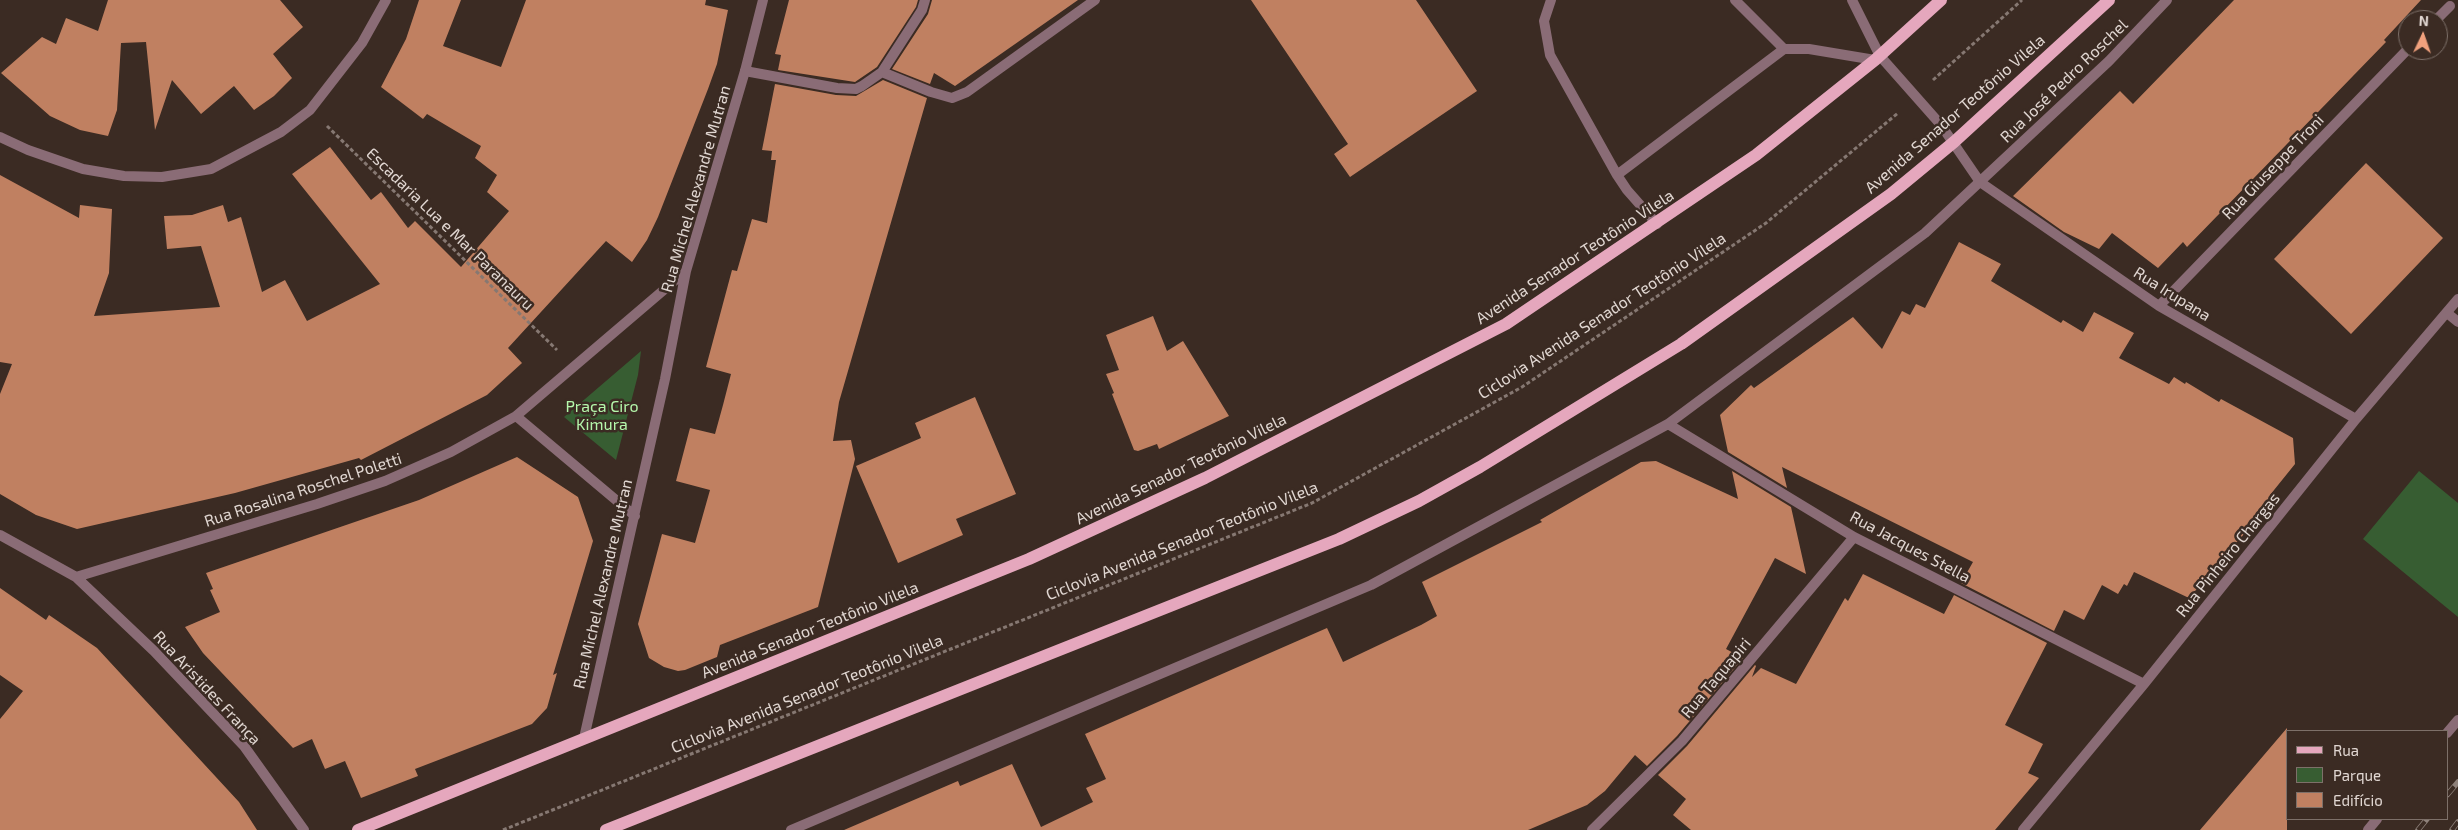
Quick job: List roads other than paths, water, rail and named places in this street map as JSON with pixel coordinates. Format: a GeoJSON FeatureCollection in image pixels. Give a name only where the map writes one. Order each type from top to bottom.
{"type":"FeatureCollection","features":[{"type":"Feature","properties":{"kind":"main road","name":"Avenida Senador Teotônio Vilela"},"geometry":{"type":"LineString","coordinates":[[358,830],[1029,559],[1205,478],[1506,324],[1657,224],[1756,155],[1877,58],[1941,0]]}},
{"type":"Feature","properties":{"kind":"main road","name":"Avenida Senador Teotônio Vilela"},"geometry":{"type":"LineString","coordinates":[[606,830],[1339,539],[1419,501],[1480,467],[1681,344],[1891,194],[1954,142],[2109,0]]}},
{"type":"Feature","properties":{"kind":"street"},"geometry":{"type":"LineString","coordinates":[[0,137],[28,150],[83,170],[124,176],[162,177],[211,170],[281,132],[310,110],[362,42],[386,0]]}},
{"type":"Feature","properties":{"kind":"street","name":"Rua Michel Alexandre Mutran"},"geometry":{"type":"LineString","coordinates":[[584,738],[611,610],[665,379],[686,271],[745,70],[763,0]]}},
{"type":"Feature","properties":{"kind":"street"},"geometry":{"type":"LineString","coordinates":[[745,70],[837,88],[856,88],[882,72],[922,10],[925,0]]}},
{"type":"Feature","properties":{"kind":"street"},"geometry":{"type":"LineString","coordinates":[[882,72],[931,92],[952,98],[967,92],[1095,0]]}},
{"type":"Feature","properties":{"kind":"street"},"geometry":{"type":"LineString","coordinates":[[1551,0],[1544,22],[1550,55],[1626,190],[1657,224]]}},
{"type":"Feature","properties":{"kind":"street"},"geometry":{"type":"LineString","coordinates":[[1735,0],[1784,49]]}},
{"type":"Feature","properties":{"kind":"street"},"geometry":{"type":"LineString","coordinates":[[791,830],[1370,585],[1668,424],[1925,233],[1980,182],[1954,142],[1916,95],[1877,58],[1852,0]]}},
{"type":"Feature","properties":{"kind":"street","name":"Rua José Pedro Roschel"},"geometry":{"type":"LineString","coordinates":[[1980,182],[2109,62],[2166,0]]}},
{"type":"Feature","properties":{"kind":"street"},"geometry":{"type":"LineString","coordinates":[[2446,10],[2450,6]]}},
{"type":"Feature","properties":{"kind":"street"},"geometry":{"type":"LineString","coordinates":[[1617,175],[1784,49],[1809,49],[1877,58]]}},
{"type":"Feature","properties":{"kind":"street","name":"Rua Giuseppe Troni"},"geometry":{"type":"LineString","coordinates":[[2159,306],[2398,59]]}},
{"type":"Feature","properties":{"kind":"street","name":"Rua Irupana"},"geometry":{"type":"LineString","coordinates":[[1980,182],[2159,306],[2356,418]]}},
{"type":"Feature","properties":{"kind":"street","name":"Rua Rosalina Roschel Poletti"},"geometry":{"type":"LineString","coordinates":[[76,577],[307,507],[385,481],[451,452],[516,416],[686,271]]}},
{"type":"Feature","properties":{"kind":"street","name":"Rua Pinheiro Chargas"},"geometry":{"type":"LineString","coordinates":[[2022,830],[2144,684],[2356,418],[2458,300]]}},
{"type":"Feature","properties":{"kind":"street"},"geometry":{"type":"LineString","coordinates":[[2447,314],[2458,322]]}},
{"type":"Feature","properties":{"kind":"street"},"geometry":{"type":"LineString","coordinates":[[516,416],[634,516]]}},
{"type":"Feature","properties":{"kind":"street","name":"Rua Jacques Stella"},"geometry":{"type":"LineString","coordinates":[[1668,424],[1854,537],[2144,684]]}},
{"type":"Feature","properties":{"kind":"street"},"geometry":{"type":"LineString","coordinates":[[0,535],[76,577]]}},
{"type":"Feature","properties":{"kind":"street","name":"Rua Taquapiri"},"geometry":{"type":"LineString","coordinates":[[1592,830],[1682,741],[1854,537]]}},
{"type":"Feature","properties":{"kind":"street","name":"Rua Aristides França"},"geometry":{"type":"LineString","coordinates":[[76,577],[195,692],[244,746],[304,830]]}},
{"type":"Feature","properties":{"kind":"street"},"geometry":{"type":"LineString","coordinates":[[2448,733],[2458,720]]}},
{"type":"Feature","properties":{"kind":"street"},"geometry":{"type":"LineString","coordinates":[[2368,830],[2376,820]]}},
{"type":"Feature","properties":{"kind":"railway"},"geometry":{"type":"LineString","coordinates":[[2448,794],[2458,782]]}},
{"type":"Feature","properties":{"kind":"railway"},"geometry":{"type":"LineString","coordinates":[[2418,830],[2426,820]]}},
{"type":"Feature","properties":{"kind":"railway"},"geometry":{"type":"LineString","coordinates":[[2452,830],[2458,822]]}},
{"type":"Feature","properties":{"kind":"park label","name":"Praça Ciro Kimura"},"geometry":{"type":"Point","coordinates":[602,416]}}]}
